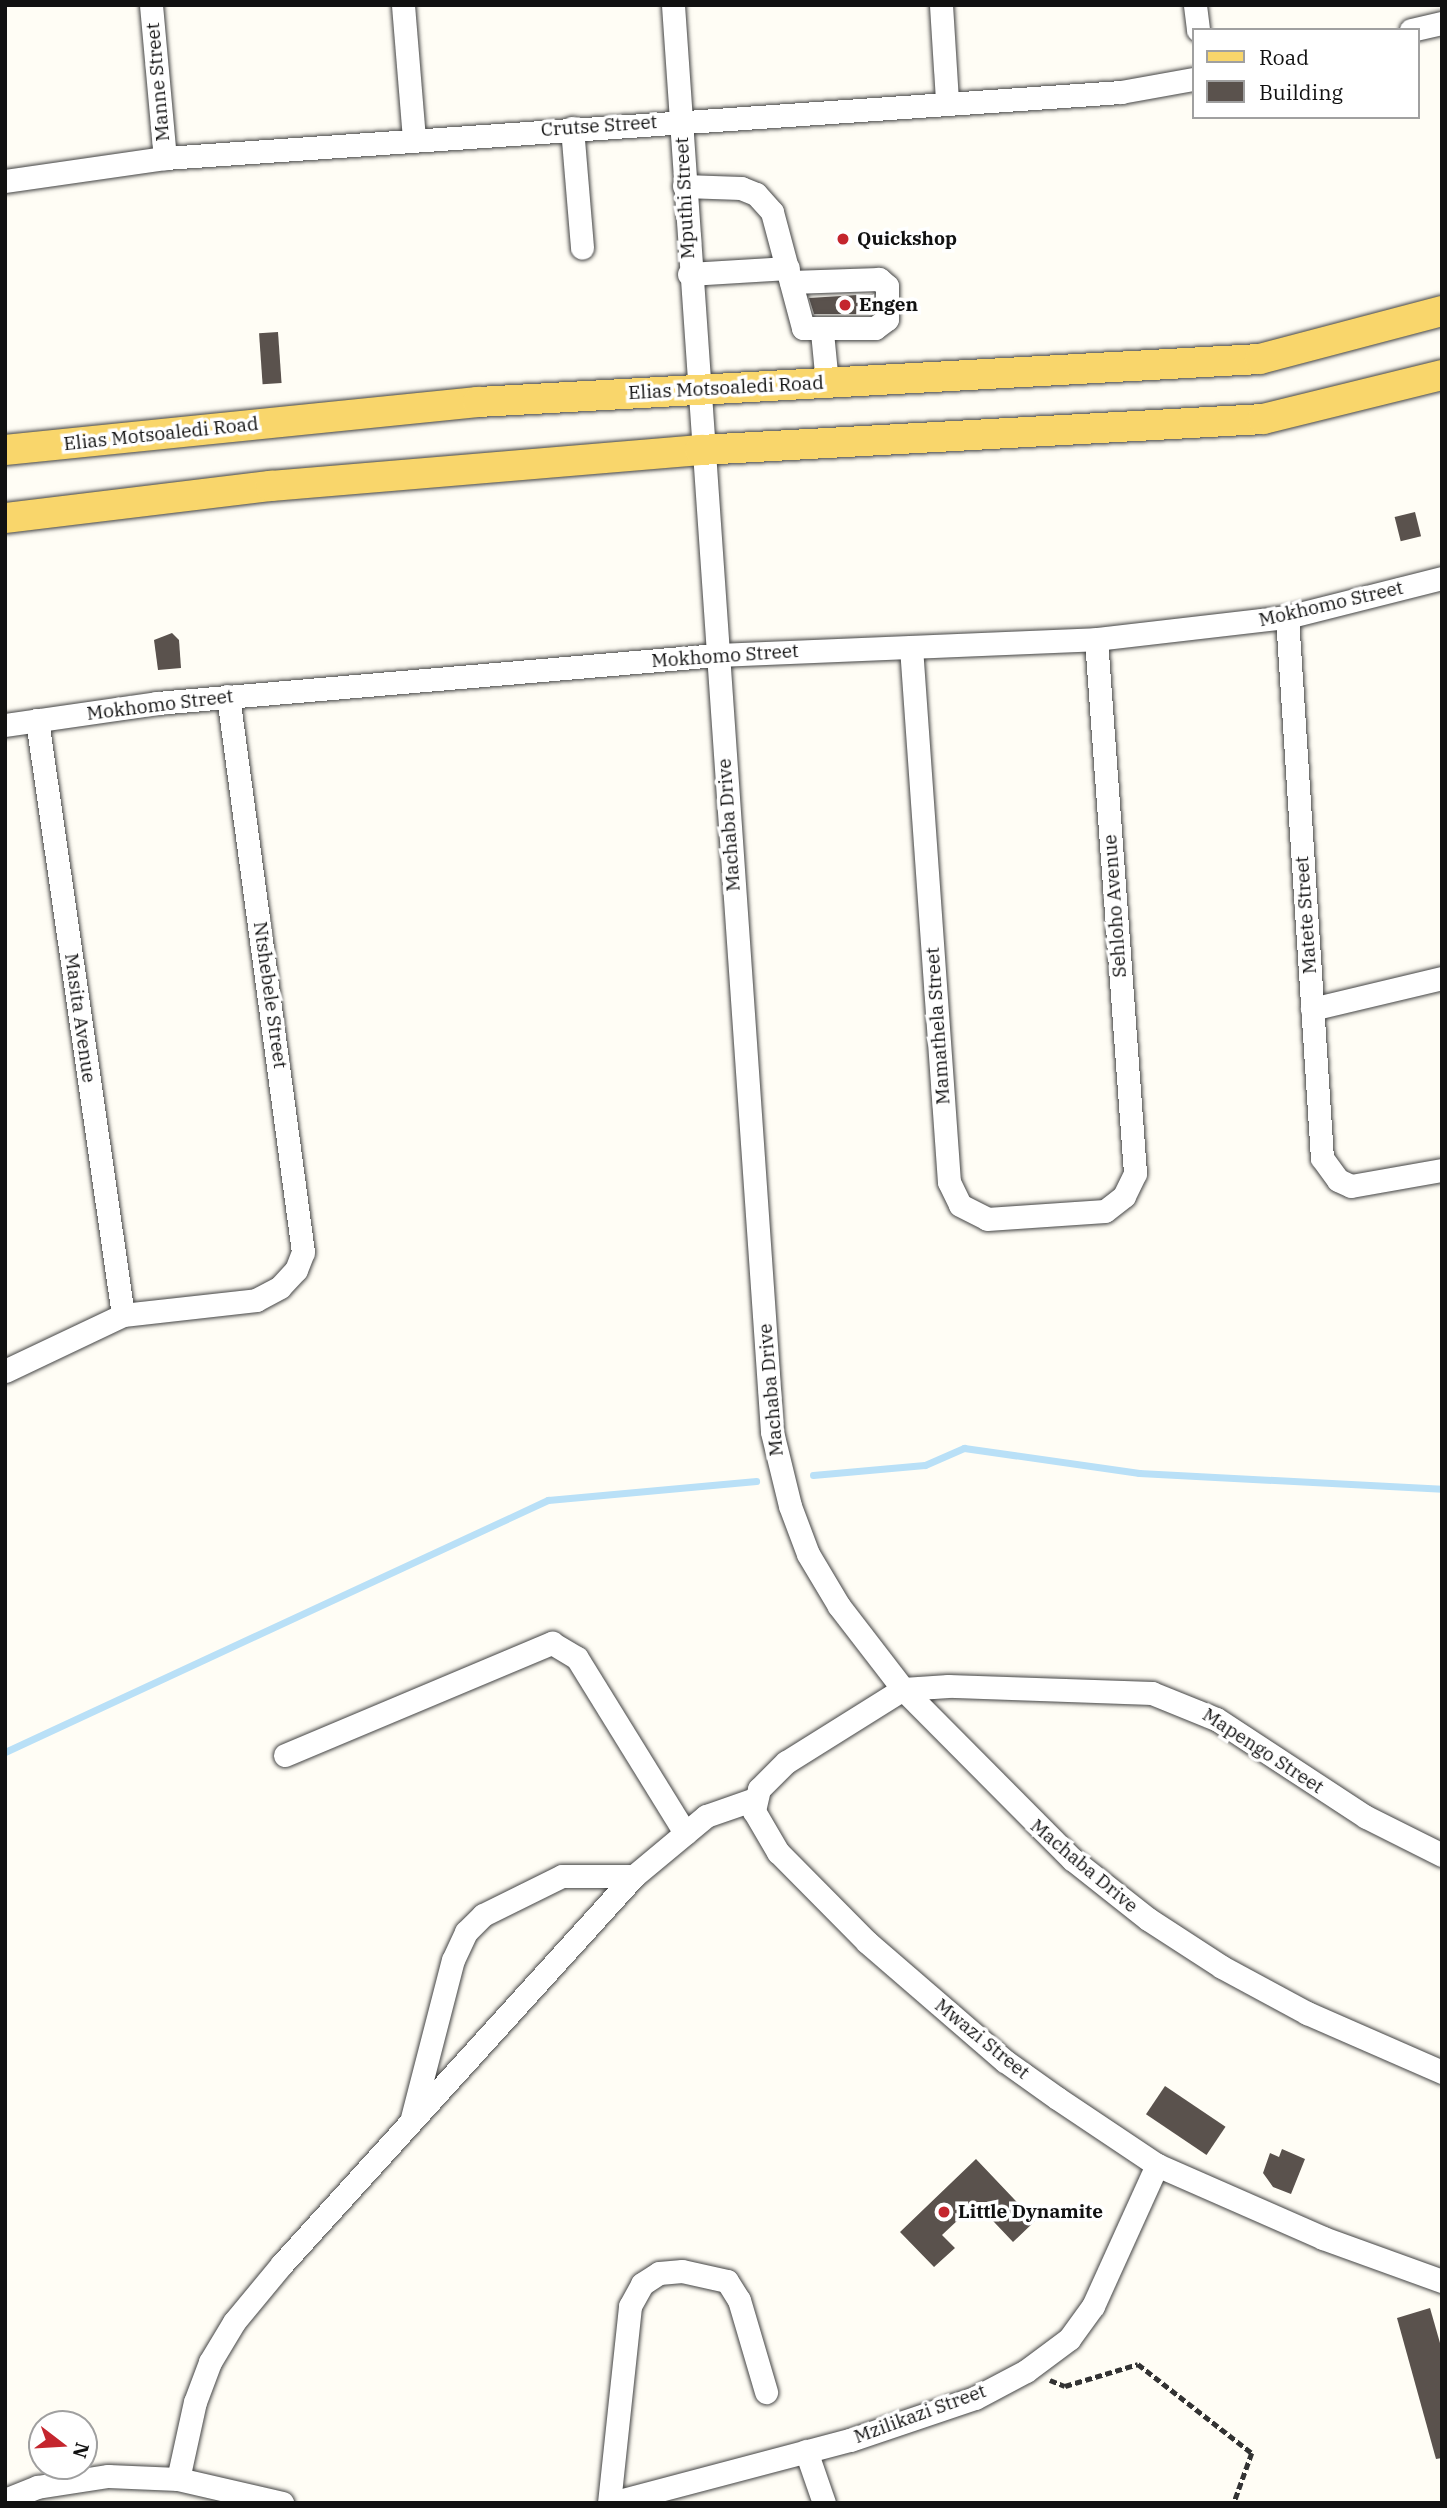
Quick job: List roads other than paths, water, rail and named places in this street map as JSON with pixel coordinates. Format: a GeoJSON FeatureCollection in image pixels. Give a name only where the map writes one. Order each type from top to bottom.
{"type":"FeatureCollection","features":[{"type":"Feature","properties":{"kind":"main road","name":"Elias Motsoaledi Road"},"geometry":{"type":"LineString","coordinates":[[5,450],[478,402],[1260,359],[1442,311]]}},
{"type":"Feature","properties":{"kind":"main road"},"geometry":{"type":"LineString","coordinates":[[5,519],[271,486],[700,450],[1263,419],[1442,375]]}},
{"type":"Feature","properties":{"kind":"street","name":"Manne Street"},"geometry":{"type":"LineString","coordinates":[[151,5],[165,158]]}},
{"type":"Feature","properties":{"kind":"street"},"geometry":{"type":"LineString","coordinates":[[402,5],[414,139]]}},
{"type":"Feature","properties":{"kind":"street","name":"Mputhi Street"},"geometry":{"type":"LineString","coordinates":[[673,5],[696,390]]}},
{"type":"Feature","properties":{"kind":"street"},"geometry":{"type":"LineString","coordinates":[[942,5],[947,100]]}},
{"type":"Feature","properties":{"kind":"street"},"geometry":{"type":"LineString","coordinates":[[1195,5],[1198,28]]}},
{"type":"Feature","properties":{"kind":"street"},"geometry":{"type":"LineString","coordinates":[[1419,28],[1442,23]]}},
{"type":"Feature","properties":{"kind":"street","name":"Crutse Street"},"geometry":{"type":"LineString","coordinates":[[5,181],[165,158],[947,100],[1121,92],[1192,79]]}},
{"type":"Feature","properties":{"kind":"street"},"geometry":{"type":"LineString","coordinates":[[572,128],[582,248]]}},
{"type":"Feature","properties":{"kind":"street"},"geometry":{"type":"LineString","coordinates":[[684,186],[741,188],[756,194],[772,212],[790,275],[800,325],[822,332],[881,327],[889,314],[887,286],[873,278],[790,275],[689,274]]}},
{"type":"Feature","properties":{"kind":"street"},"geometry":{"type":"LineString","coordinates":[[822,332],[827,383]]}},
{"type":"Feature","properties":{"kind":"street","name":"Machaba Drive"},"geometry":{"type":"LineString","coordinates":[[696,390],[779,1470],[808,1554],[839,1606],[903,1689],[1004,1797],[1147,1919],[1307,2013],[1442,2072]]}},
{"type":"Feature","properties":{"kind":"street","name":"Mokhomo Street"},"geometry":{"type":"LineString","coordinates":[[5,725],[228,696],[717,655],[1096,639],[1287,617],[1442,578]]}},
{"type":"Feature","properties":{"kind":"street","name":"Matete Street"},"geometry":{"type":"LineString","coordinates":[[1287,617],[1322,1158],[1338,1180],[1365,1187],[1442,1170]]}},
{"type":"Feature","properties":{"kind":"street","name":"Sehloho Avenue"},"geometry":{"type":"LineString","coordinates":[[1096,639],[1135,1173]]}},
{"type":"Feature","properties":{"kind":"street","name":"Mamathela Street"},"geometry":{"type":"LineString","coordinates":[[911,647],[952,1194],[960,1205],[987,1219],[1105,1211],[1125,1196],[1135,1173]]}},
{"type":"Feature","properties":{"kind":"street","name":"Ntshebele Street"},"geometry":{"type":"LineString","coordinates":[[122,1315],[256,1300],[280,1287],[296,1270],[303,1231],[228,696]]}},
{"type":"Feature","properties":{"kind":"street","name":"Masita Avenue"},"geometry":{"type":"LineString","coordinates":[[37,720],[122,1315]]}},
{"type":"Feature","properties":{"kind":"street"},"geometry":{"type":"LineString","coordinates":[[1312,1009],[1442,978]]}},
{"type":"Feature","properties":{"kind":"street"},"geometry":{"type":"LineString","coordinates":[[5,1371],[122,1315]]}},
{"type":"Feature","properties":{"kind":"street"},"geometry":{"type":"LineString","coordinates":[[285,1755],[552,1643],[578,1658],[685,1833]]}},
{"type":"Feature","properties":{"kind":"street","name":"Mapengo Street"},"geometry":{"type":"LineString","coordinates":[[903,1689],[948,1686],[1152,1693],[1188,1703],[1366,1817],[1442,1854]]}},
{"type":"Feature","properties":{"kind":"street"},"geometry":{"type":"LineString","coordinates":[[178,2479],[195,2402],[234,2322],[411,2121],[634,1876],[685,1833],[723,1807],[755,1799],[786,1762],[903,1689]]}},
{"type":"Feature","properties":{"kind":"street","name":"Mwazi Street"},"geometry":{"type":"LineString","coordinates":[[755,1799],[760,1827],[778,1852],[867,1942],[1005,2061],[1157,2165],[1323,2238],[1442,2281]]}},
{"type":"Feature","properties":{"kind":"street"},"geometry":{"type":"LineString","coordinates":[[411,2121],[453,1960],[466,1932],[483,1914],[562,1876],[634,1876]]}},
{"type":"Feature","properties":{"kind":"street","name":"Mzilikazi Street"},"geometry":{"type":"LineString","coordinates":[[610,2503],[806,2451],[975,2398],[1026,2371],[1069,2339],[1093,2306],[1157,2165]]}},
{"type":"Feature","properties":{"kind":"street"},"geometry":{"type":"LineString","coordinates":[[610,2503],[630,2306],[642,2284],[659,2273],[682,2271],[727,2281],[739,2300],[766,2392]]}},
{"type":"Feature","properties":{"kind":"street"},"geometry":{"type":"LineString","coordinates":[[806,2451],[824,2503]]}},
{"type":"Feature","properties":{"kind":"street"},"geometry":{"type":"LineString","coordinates":[[5,2500],[37,2487],[108,2476],[178,2479],[275,2501]]}},
{"type":"Feature","properties":{"kind":"waterway"},"geometry":{"type":"LineString","coordinates":[[813,1475],[925,1465],[964,1448],[1139,1473],[1442,1489]]}},
{"type":"Feature","properties":{"kind":"waterway"},"geometry":{"type":"LineString","coordinates":[[5,1752],[548,1500],[756,1481]]}},
{"type":"Feature","properties":{"kind":"place","name":"Quickshop"},"geometry":{"type":"Point","coordinates":[843,239]}},
{"type":"Feature","properties":{"kind":"place","name":"Engen"},"geometry":{"type":"Point","coordinates":[845,305]}},
{"type":"Feature","properties":{"kind":"place","name":"Little Dynamite"},"geometry":{"type":"Point","coordinates":[944,2212]}}]}
